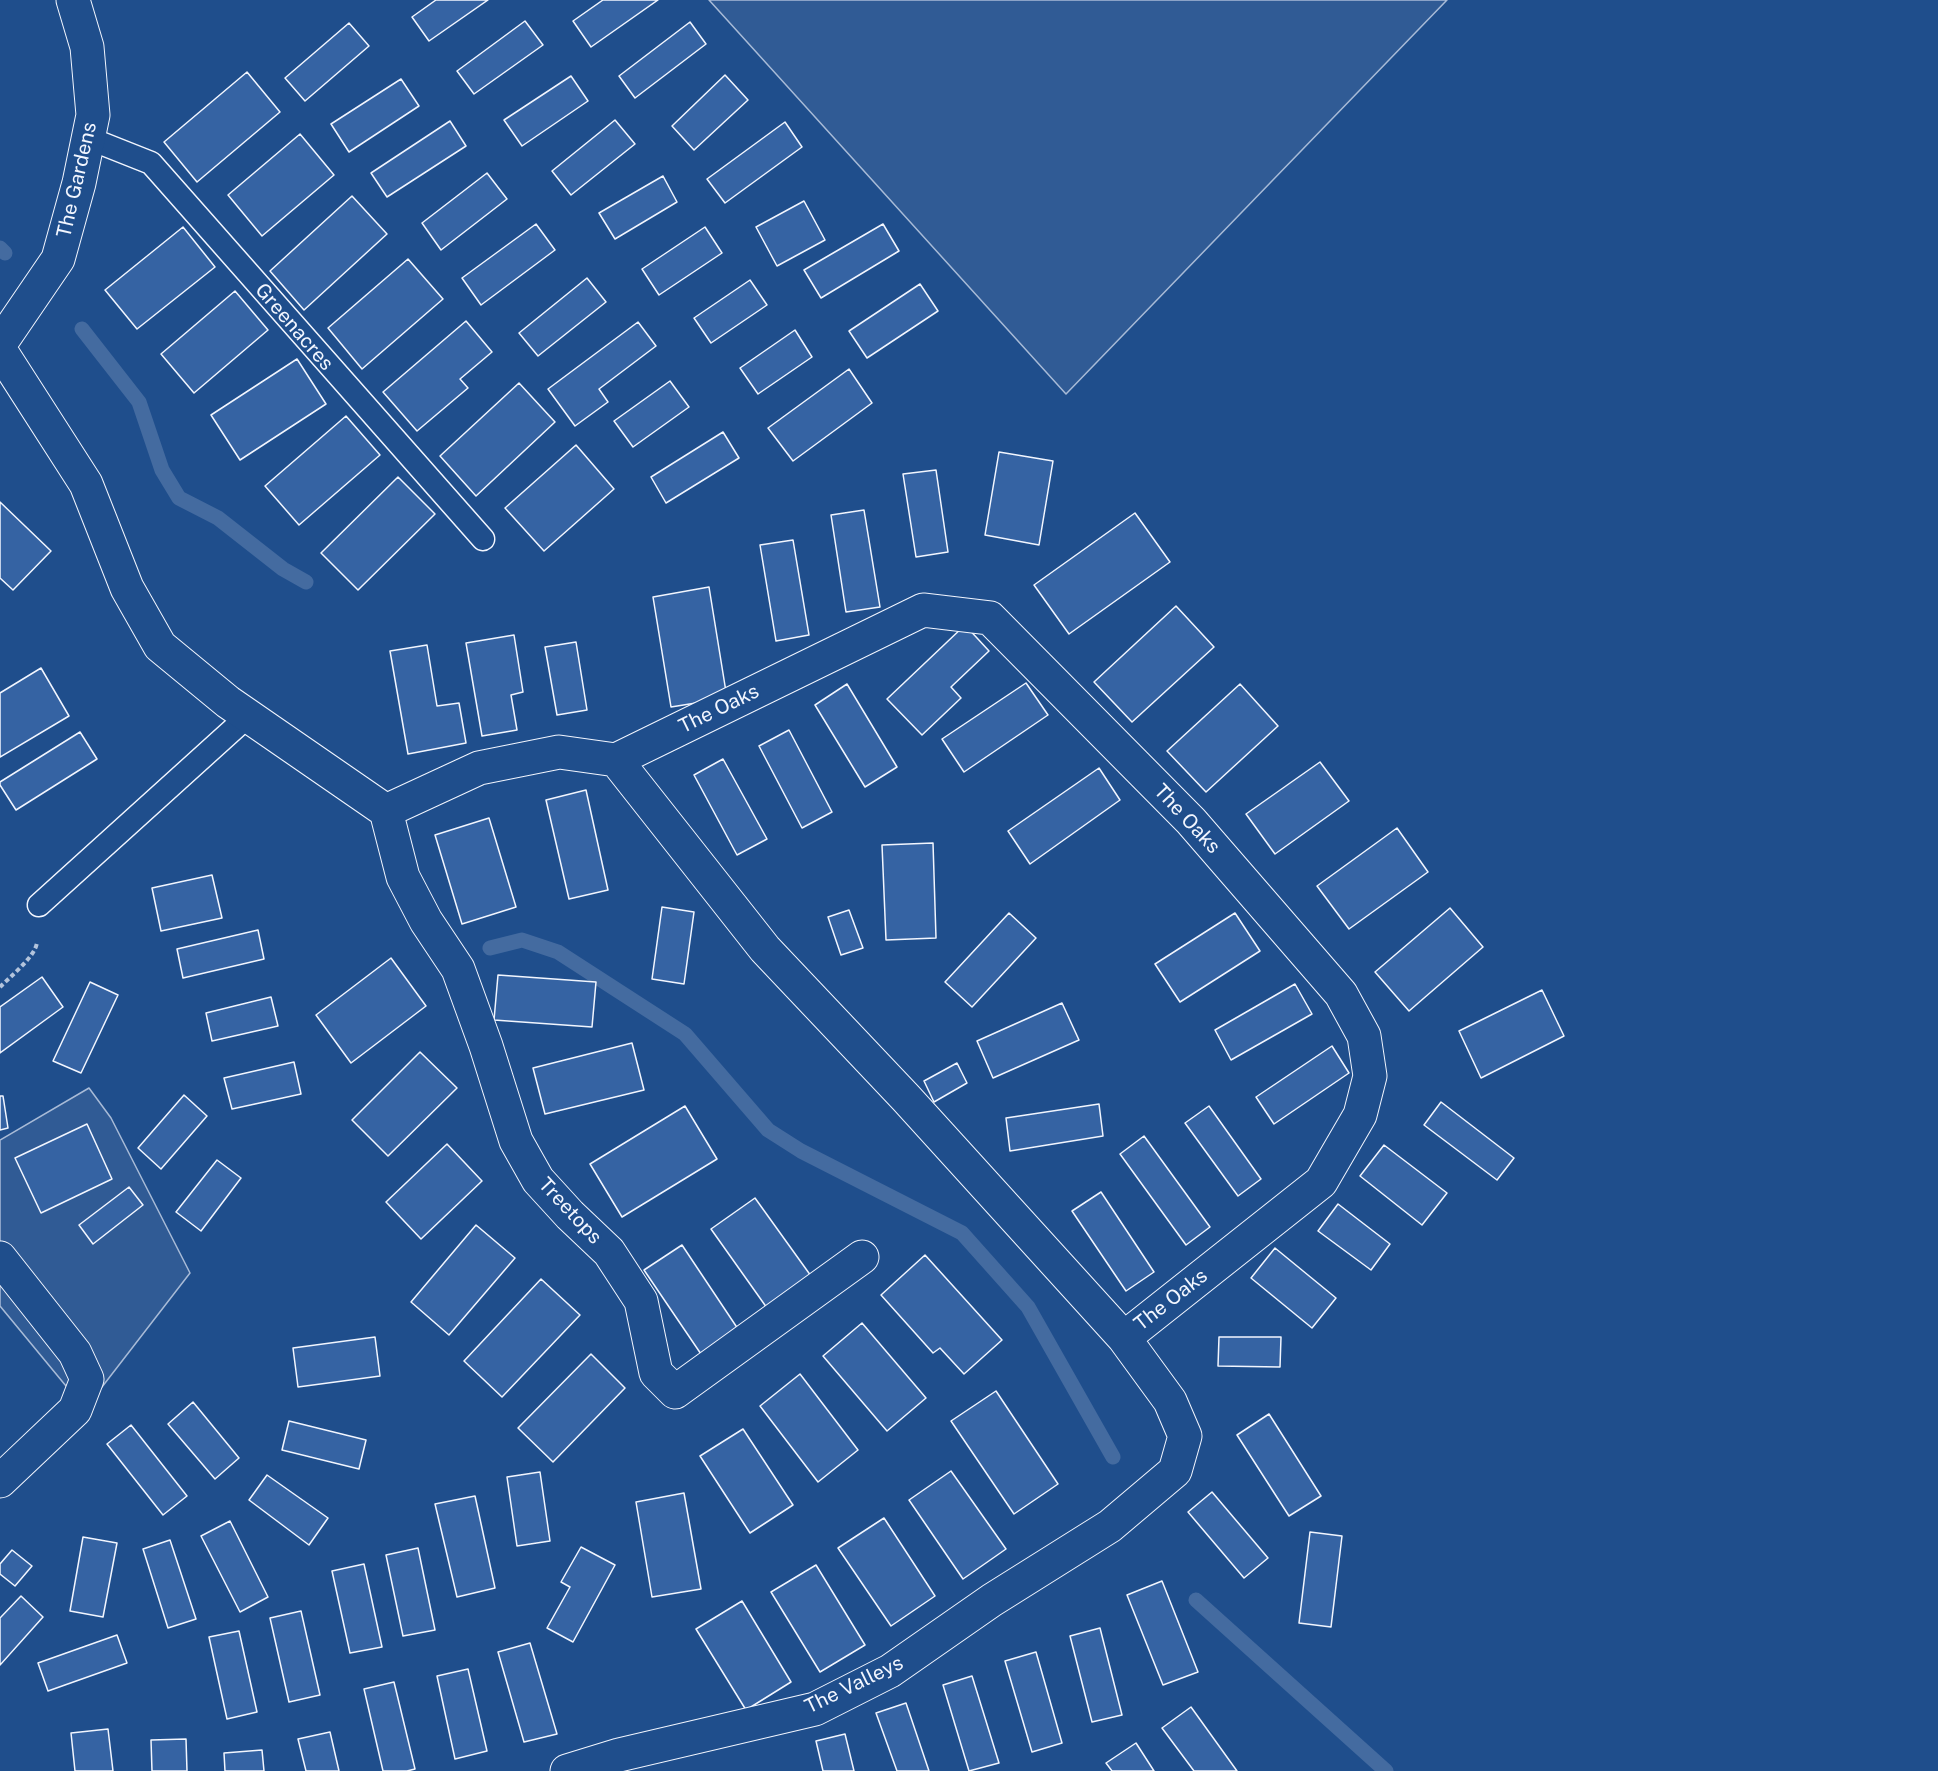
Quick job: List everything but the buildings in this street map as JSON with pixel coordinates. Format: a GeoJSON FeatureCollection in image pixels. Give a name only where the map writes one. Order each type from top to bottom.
{"type":"FeatureCollection","features":[{"type":"Feature","properties":{"kind":"street","name":"The Gardens"},"geometry":{"type":"LineString","coordinates":[[0,344],[58,259],[79,183],[93,115],[87,46],[74,0]]}},
{"type":"Feature","properties":{"kind":"street"},"geometry":{"type":"LineString","coordinates":[[0,350],[86,484],[126,588],[160,646],[228,702],[386,811],[479,768],[559,752],[616,760]]}},
{"type":"Feature","properties":{"kind":"street","name":"The Oaks"},"geometry":{"type":"LineString","coordinates":[[616,760],[923,610],[990,618],[1191,821],[1341,994],[1364,1036],[1370,1076],[1360,1114],[1321,1182],[1124,1338]]}},
{"type":"Feature","properties":{"kind":"street","name":"The Valleys"},"geometry":{"type":"LineString","coordinates":[[567,1771],[619,1755],[815,1708],[890,1671],[992,1600],[1110,1526],[1175,1471],[1185,1436],[1170,1401],[1124,1338],[906,1098],[765,949],[616,760]]}},
{"type":"Feature","properties":{"kind":"street","name":"Treetops"},"geometry":{"type":"LineString","coordinates":[[386,811],[403,877],[426,921],[458,969],[486,1046],[516,1142],[538,1180],[609,1252],[641,1301],[657,1373],[675,1392],[862,1257]]}},
{"type":"Feature","properties":{"kind":"street"},"geometry":{"type":"LineString","coordinates":[[0,1258],[75,1353],[87,1379],[75,1410],[0,1481]]}},
{"type":"Feature","properties":{"kind":"lane","name":"Greenacres"},"geometry":{"type":"LineString","coordinates":[[88,138],[151,163],[483,539]]}},
{"type":"Feature","properties":{"kind":"lane"},"geometry":{"type":"LineString","coordinates":[[39,905],[248,716]]}},
{"type":"Feature","properties":{"kind":"path"},"geometry":{"type":"LineString","coordinates":[[0,987],[37,946],[39,905]]}},
{"type":"Feature","properties":{"kind":"shaded area"},"geometry":{"type":"Polygon","coordinates":[[[709,0],[1447,0],[1066,394],[709,0]]]}},
{"type":"Feature","properties":{"kind":"shaded area"},"geometry":{"type":"Polygon","coordinates":[[[89,1088],[111,1118],[190,1273],[85,1409],[0,1306],[0,1140],[89,1088]]]}},
{"type":"Feature","properties":{"kind":"waterway"},"geometry":{"type":"LineString","coordinates":[[0,248],[5,253]]}},
{"type":"Feature","properties":{"kind":"waterway"},"geometry":{"type":"LineString","coordinates":[[82,329],[139,402],[162,470],[179,498],[218,518],[283,569],[306,582]]}},
{"type":"Feature","properties":{"kind":"waterway"},"geometry":{"type":"LineString","coordinates":[[490,948],[522,940],[558,952],[685,1034],[768,1130],[801,1151],[962,1233],[1028,1307],[1113,1457]]}},
{"type":"Feature","properties":{"kind":"waterway"},"geometry":{"type":"LineString","coordinates":[[1196,1600],[1386,1771]]}}]}
